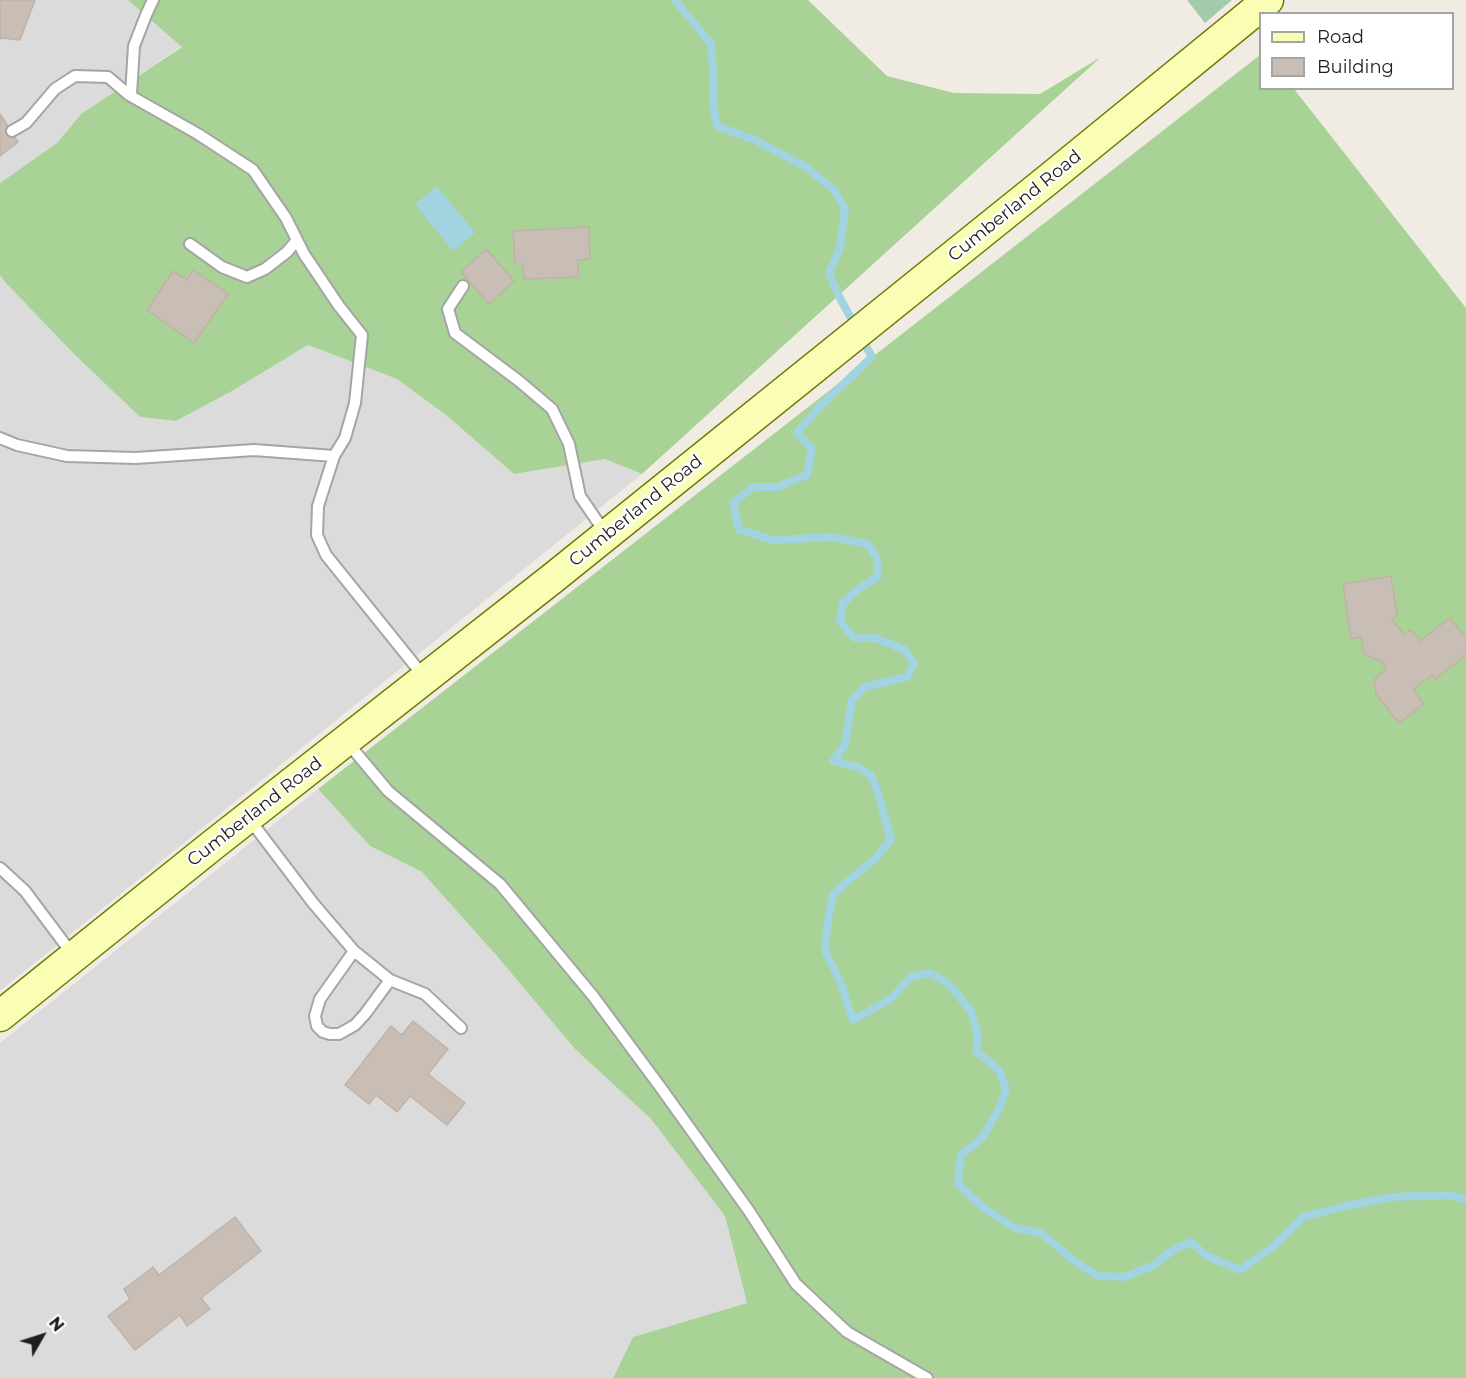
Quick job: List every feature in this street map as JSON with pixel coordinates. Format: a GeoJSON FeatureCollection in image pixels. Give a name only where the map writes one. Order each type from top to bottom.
{"type":"FeatureCollection","features":[{"type":"Feature","properties":{"kind":"main road","name":"Cumberland Road"},"geometry":{"type":"LineString","coordinates":[[0,1016],[873,321],[1268,0]]}},
{"type":"Feature","properties":{"kind":"lane"},"geometry":{"type":"LineString","coordinates":[[129,95],[131,94],[134,46],[153,0]]}},
{"type":"Feature","properties":{"kind":"lane"},"geometry":{"type":"LineString","coordinates":[[12,131],[26,123],[55,89],[75,76],[108,77],[129,95],[198,134],[253,170],[286,218],[304,254],[339,306],[362,335],[355,403],[345,438],[334,456],[318,506],[317,535],[326,555],[425,678]]}},
{"type":"Feature","properties":{"kind":"lane"},"geometry":{"type":"LineString","coordinates":[[190,244],[222,267],[247,277],[265,269],[287,252],[297,240]]}},
{"type":"Feature","properties":{"kind":"lane"},"geometry":{"type":"LineString","coordinates":[[463,286],[448,309],[455,333],[552,409],[569,444],[580,496],[606,534]]}},
{"type":"Feature","properties":{"kind":"lane"},"geometry":{"type":"LineString","coordinates":[[0,438],[17,445],[67,456],[136,458],[254,450],[334,456]]}},
{"type":"Feature","properties":{"kind":"lane"},"geometry":{"type":"LineString","coordinates":[[346,741],[388,791],[507,892],[593,996],[661,1088],[749,1211],[796,1284],[847,1332],[927,1378]]}},
{"type":"Feature","properties":{"kind":"lane"},"geometry":{"type":"LineString","coordinates":[[248,817],[313,903],[354,951],[390,980],[425,994],[461,1028]]}},
{"type":"Feature","properties":{"kind":"lane"},"geometry":{"type":"LineString","coordinates":[[0,868],[25,891],[74,956]]}},
{"type":"Feature","properties":{"kind":"lane"},"geometry":{"type":"LineString","coordinates":[[354,951],[320,999],[315,1016],[323,1032],[339,1034],[355,1025],[390,980]]}},
{"type":"Feature","properties":{"kind":"shaded area"},"geometry":{"type":"Polygon","coordinates":[[[0,0],[128,0],[182,46],[81,114],[57,143],[0,183],[0,0]]]}},
{"type":"Feature","properties":{"kind":"shaded area"},"geometry":{"type":"Polygon","coordinates":[[[0,275],[74,354],[140,417],[176,421],[232,391],[308,345],[397,379],[446,415],[514,474],[605,459],[642,474],[0,991],[0,275]]]}},
{"type":"Feature","properties":{"kind":"shaded area"},"geometry":{"type":"Polygon","coordinates":[[[318,789],[370,846],[422,872],[575,1049],[651,1119],[725,1216],[747,1303],[633,1337],[613,1378],[0,1378],[0,1043],[318,789]]]}},
{"type":"Feature","properties":{"kind":"green space"},"geometry":{"type":"Polygon","coordinates":[[[128,0],[808,0],[887,76],[954,93],[1040,94],[1101,57],[642,474],[605,459],[514,474],[446,415],[397,379],[308,345],[232,391],[176,421],[140,417],[74,354],[7,284],[0,275],[0,183],[57,143],[81,114],[182,47],[128,0]]]}},
{"type":"Feature","properties":{"kind":"green space"},"geometry":{"type":"Polygon","coordinates":[[[1187,0],[1232,0],[1205,23],[1187,0]]]}},
{"type":"Feature","properties":{"kind":"green space"},"geometry":{"type":"Polygon","coordinates":[[[1259,56],[1259,90],[1295,90],[1466,308],[1466,1378],[613,1378],[633,1337],[747,1303],[725,1216],[651,1119],[575,1049],[422,872],[370,846],[318,789],[1259,56]]]}},
{"type":"Feature","properties":{"kind":"water"},"geometry":{"type":"Polygon","coordinates":[[[437,186],[475,233],[453,251],[415,204],[437,186]]]}},
{"type":"Feature","properties":{"kind":"building"},"geometry":{"type":"Polygon","coordinates":[[[0,0],[35,0],[20,40],[0,39],[0,0]]]}},
{"type":"Feature","properties":{"kind":"building"},"geometry":{"type":"Polygon","coordinates":[[[0,114],[18,142],[0,156],[0,114]]]}},
{"type":"Feature","properties":{"kind":"building"},"geometry":{"type":"Polygon","coordinates":[[[589,227],[590,259],[578,260],[578,277],[524,279],[523,264],[515,264],[513,231],[589,227]]]}},
{"type":"Feature","properties":{"kind":"building"},"geometry":{"type":"Polygon","coordinates":[[[486,249],[514,281],[489,304],[461,272],[486,249]]]}},
{"type":"Feature","properties":{"kind":"building"},"geometry":{"type":"Polygon","coordinates":[[[193,270],[228,294],[194,343],[147,310],[173,271],[187,280],[193,270]]]}},
{"type":"Feature","properties":{"kind":"building"},"geometry":{"type":"Polygon","coordinates":[[[1391,576],[1397,615],[1392,619],[1404,635],[1411,630],[1420,641],[1450,618],[1466,638],[1466,655],[1435,679],[1432,675],[1413,690],[1424,704],[1399,723],[1376,694],[1374,680],[1387,668],[1381,661],[1364,654],[1361,637],[1351,639],[1343,584],[1391,576]]]}},
{"type":"Feature","properties":{"kind":"building"},"geometry":{"type":"Polygon","coordinates":[[[413,1021],[448,1049],[428,1074],[465,1103],[447,1125],[410,1096],[397,1112],[376,1095],[369,1104],[345,1085],[391,1026],[402,1035],[413,1021]]]}},
{"type":"Feature","properties":{"kind":"building"},"geometry":{"type":"Polygon","coordinates":[[[235,1217],[261,1251],[201,1298],[210,1309],[187,1326],[180,1315],[135,1350],[108,1316],[130,1299],[124,1289],[153,1267],[159,1275],[235,1217]]]}},
{"type":"Feature","properties":{"kind":"waterway"},"geometry":{"type":"LineString","coordinates":[[675,0],[711,44],[714,110],[717,126],[755,140],[806,167],[835,191],[845,209],[840,248],[829,273],[872,357],[819,407],[797,433],[812,449],[807,475],[777,487],[753,487],[733,503],[739,529],[772,540],[832,537],[868,544],[877,559],[877,577],[858,589],[843,603],[840,621],[854,638],[875,638],[905,650],[914,664],[907,677],[865,687],[852,700],[845,745],[833,761],[857,767],[871,775],[891,839],[877,857],[833,895],[825,951],[840,981],[853,1020],[892,998],[911,977],[930,973],[948,983],[971,1011],[978,1035],[976,1051],[999,1070],[1006,1089],[999,1109],[982,1138],[961,1155],[958,1184],[982,1207],[1015,1228],[1041,1233],[1073,1260],[1098,1276],[1125,1277],[1154,1265],[1173,1250],[1191,1242],[1207,1256],[1240,1270],[1274,1246],[1303,1217],[1349,1205],[1393,1197],[1452,1195],[1466,1200]]}}]}
